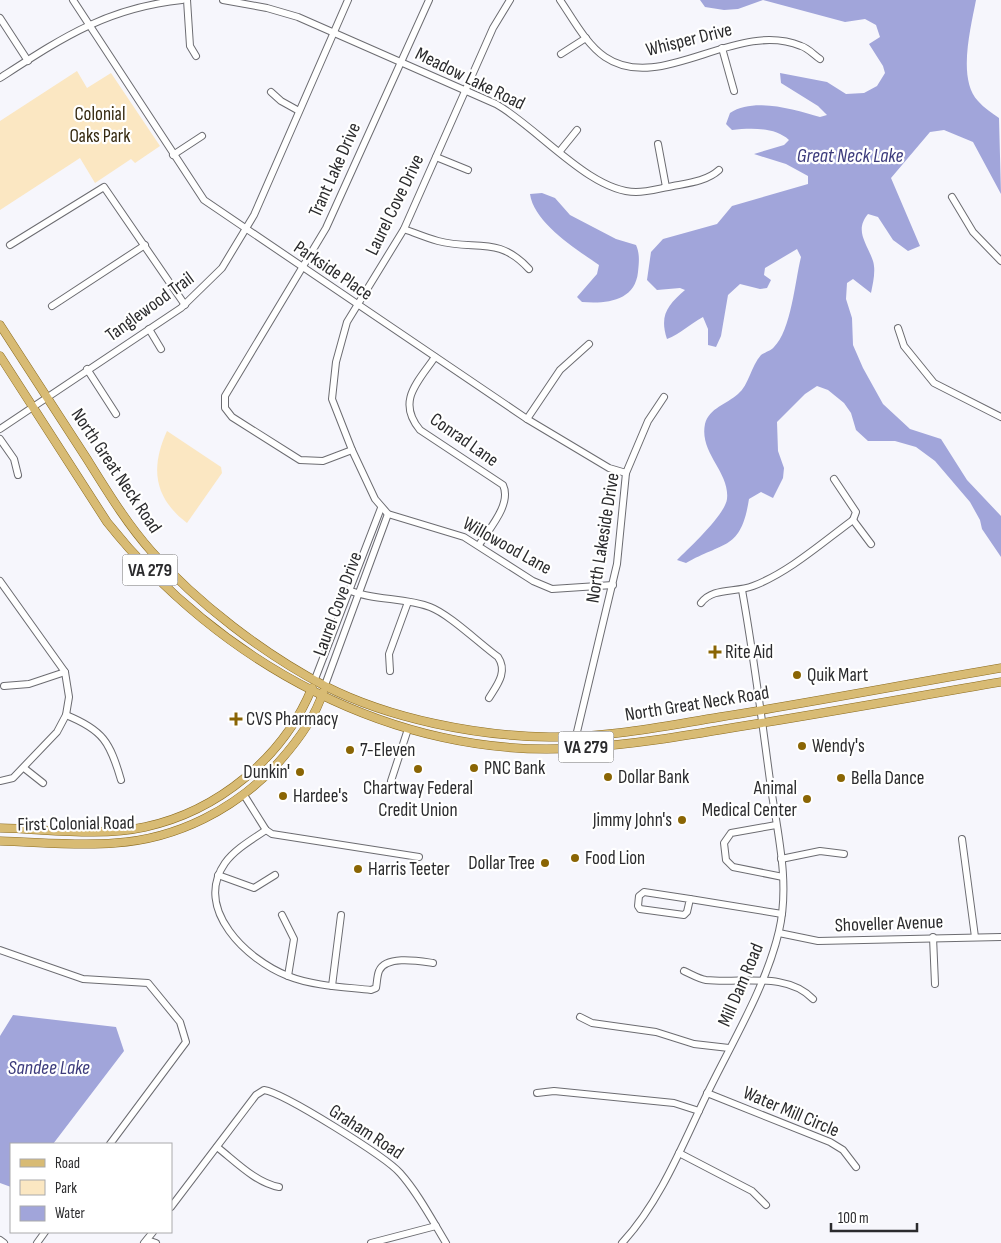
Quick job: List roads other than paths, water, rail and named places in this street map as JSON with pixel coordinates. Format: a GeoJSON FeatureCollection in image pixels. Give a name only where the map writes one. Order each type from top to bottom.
{"type":"FeatureCollection","features":[{"type":"Feature","properties":{"kind":"main road","name":"North Great Neck Road"},"geometry":{"type":"LineString","coordinates":[[0,325],[116,503],[151,551],[194,594],[243,634],[325,685],[376,707],[410,717],[501,734],[550,737],[576,736],[628,732],[762,711],[1001,668]]}},
{"type":"Feature","properties":{"kind":"main road","name":"North Great Neck Road"},"geometry":{"type":"LineString","coordinates":[[0,356],[108,522],[126,546],[188,607],[230,641],[311,691],[408,729],[502,746],[576,748],[670,738],[1001,682]]}},
{"type":"Feature","properties":{"kind":"main road","name":"First Colonial Road"},"geometry":{"type":"LineString","coordinates":[[0,828],[105,831],[145,827],[180,816],[209,803],[253,771],[285,735],[311,691],[315,679]]}},
{"type":"Feature","properties":{"kind":"main road","name":"First Colonial Road"},"geometry":{"type":"LineString","coordinates":[[0,841],[114,843],[150,838],[200,822],[244,795],[293,746],[321,696],[325,685]]}},
{"type":"Feature","properties":{"kind":"street","name":"Parkside Place"},"geometry":{"type":"LineString","coordinates":[[73,0],[204,200],[527,419],[609,468],[626,473]]}},
{"type":"Feature","properties":{"kind":"street"},"geometry":{"type":"LineString","coordinates":[[0,78],[88,24],[131,9],[182,0]]}},
{"type":"Feature","properties":{"kind":"street"},"geometry":{"type":"LineString","coordinates":[[187,0],[190,46],[196,56]]}},
{"type":"Feature","properties":{"kind":"street","name":"Meadow Lake Road"},"geometry":{"type":"LineString","coordinates":[[223,0],[280,11],[334,32],[509,111],[596,180],[616,189],[637,192],[666,187],[705,179],[719,170]]}},
{"type":"Feature","properties":{"kind":"street","name":"Tanglewood Trail"},"geometry":{"type":"LineString","coordinates":[[0,429],[46,396],[185,305],[222,268],[246,230],[348,0]]}},
{"type":"Feature","properties":{"kind":"street","name":"Trant Lake Drive"},"geometry":{"type":"LineString","coordinates":[[352,450],[333,458],[315,462],[300,460],[232,417],[227,412],[224,396],[326,228],[429,0]]}},
{"type":"Feature","properties":{"kind":"street","name":"Laurel Cove Drive"},"geometry":{"type":"LineString","coordinates":[[325,685],[388,514],[381,508],[352,450],[334,408],[332,392],[343,332],[357,304],[404,229],[493,28],[510,0]]}},
{"type":"Feature","properties":{"kind":"street","name":"Whisper Drive"},"geometry":{"type":"LineString","coordinates":[[560,0],[586,38],[606,57],[636,68],[665,66],[749,41],[771,40],[801,46],[820,58]]}},
{"type":"Feature","properties":{"kind":"street"},"geometry":{"type":"LineString","coordinates":[[0,18],[28,60]]}},
{"type":"Feature","properties":{"kind":"street"},"geometry":{"type":"LineString","coordinates":[[561,54],[586,38]]}},
{"type":"Feature","properties":{"kind":"street"},"geometry":{"type":"LineString","coordinates":[[722,48],[734,92]]}},
{"type":"Feature","properties":{"kind":"street"},"geometry":{"type":"LineString","coordinates":[[271,92],[299,111]]}},
{"type":"Feature","properties":{"kind":"street"},"geometry":{"type":"LineString","coordinates":[[560,151],[577,130]]}},
{"type":"Feature","properties":{"kind":"street"},"geometry":{"type":"LineString","coordinates":[[173,155],[202,136]]}},
{"type":"Feature","properties":{"kind":"street"},"geometry":{"type":"LineString","coordinates":[[658,144],[666,187]]}},
{"type":"Feature","properties":{"kind":"street"},"geometry":{"type":"LineString","coordinates":[[436,157],[468,170]]}},
{"type":"Feature","properties":{"kind":"street"},"geometry":{"type":"LineString","coordinates":[[10,245],[104,186],[185,305]]}},
{"type":"Feature","properties":{"kind":"street"},"geometry":{"type":"LineString","coordinates":[[952,197],[973,232],[1001,261]]}},
{"type":"Feature","properties":{"kind":"street"},"geometry":{"type":"LineString","coordinates":[[404,229],[439,241],[495,246],[518,257],[529,269]]}},
{"type":"Feature","properties":{"kind":"street"},"geometry":{"type":"LineString","coordinates":[[52,306],[145,246]]}},
{"type":"Feature","properties":{"kind":"street"},"geometry":{"type":"LineString","coordinates":[[898,328],[904,346],[934,384],[1001,417]]}},
{"type":"Feature","properties":{"kind":"street"},"geometry":{"type":"LineString","coordinates":[[149,329],[161,349]]}},
{"type":"Feature","properties":{"kind":"street"},"geometry":{"type":"LineString","coordinates":[[527,419],[560,370],[589,344]]}},
{"type":"Feature","properties":{"kind":"street","name":"Conrad Lane"},"geometry":{"type":"LineString","coordinates":[[435,357],[410,396],[410,414],[414,422],[420,430],[503,485],[505,490],[506,498],[503,506],[479,544]]}},
{"type":"Feature","properties":{"kind":"street"},"geometry":{"type":"LineString","coordinates":[[87,369],[116,414]]}},
{"type":"Feature","properties":{"kind":"street","name":"North Lakeside Drive"},"geometry":{"type":"LineString","coordinates":[[576,748],[576,736],[613,586],[620,546],[626,473],[648,421],[664,397]]}},
{"type":"Feature","properties":{"kind":"street"},"geometry":{"type":"LineString","coordinates":[[0,439],[14,459],[18,475]]}},
{"type":"Feature","properties":{"kind":"street"},"geometry":{"type":"LineString","coordinates":[[700,603],[712,593],[742,590],[772,577],[853,520],[856,512],[834,479]]}},
{"type":"Feature","properties":{"kind":"street","name":"Laurel Cove Drive"},"geometry":{"type":"LineString","coordinates":[[315,679],[381,508]]}},
{"type":"Feature","properties":{"kind":"street","name":"Willowood Lane"},"geometry":{"type":"LineString","coordinates":[[388,514],[450,531],[479,544],[533,581],[552,589],[613,586]]}},
{"type":"Feature","properties":{"kind":"street"},"geometry":{"type":"LineString","coordinates":[[853,520],[870,544]]}},
{"type":"Feature","properties":{"kind":"street"},"geometry":{"type":"LineString","coordinates":[[0,581],[65,672],[69,697],[66,716],[57,732],[13,778],[0,781]]}},
{"type":"Feature","properties":{"kind":"street"},"geometry":{"type":"LineString","coordinates":[[348,590],[357,594],[408,602],[436,609],[498,657],[503,669],[489,698]]}},
{"type":"Feature","properties":{"kind":"street","name":"Mill Dam Road"},"geometry":{"type":"LineString","coordinates":[[622,1243],[639,1224],[679,1153],[761,981],[779,933],[782,914],[783,877],[762,711],[742,590]]}},
{"type":"Feature","properties":{"kind":"street"},"geometry":{"type":"LineString","coordinates":[[390,671],[389,654],[408,602]]}},
{"type":"Feature","properties":{"kind":"street"},"geometry":{"type":"LineString","coordinates":[[4,686],[29,684],[65,672]]}},
{"type":"Feature","properties":{"kind":"street"},"geometry":{"type":"LineString","coordinates":[[66,716],[89,724],[99,733],[116,762],[121,780]]}},
{"type":"Feature","properties":{"kind":"street"},"geometry":{"type":"LineString","coordinates":[[391,781],[408,729]]}},
{"type":"Feature","properties":{"kind":"street"},"geometry":{"type":"LineString","coordinates":[[24,768],[44,783]]}},
{"type":"Feature","properties":{"kind":"street"},"geometry":{"type":"LineString","coordinates":[[244,795],[266,830],[272,834],[419,857]]}},
{"type":"Feature","properties":{"kind":"street"},"geometry":{"type":"LineString","coordinates":[[776,826],[731,833],[724,843],[726,860],[733,868],[783,877]]}},
{"type":"Feature","properties":{"kind":"street"},"geometry":{"type":"LineString","coordinates":[[266,830],[226,861],[218,875],[215,902],[223,923],[251,955],[288,976],[332,986],[370,990],[376,988],[379,970],[383,966],[405,959],[433,963]]}},
{"type":"Feature","properties":{"kind":"street"},"geometry":{"type":"LineString","coordinates":[[962,839],[975,937]]}},
{"type":"Feature","properties":{"kind":"street"},"geometry":{"type":"LineString","coordinates":[[781,859],[820,852],[844,854]]}},
{"type":"Feature","properties":{"kind":"street"},"geometry":{"type":"LineString","coordinates":[[218,875],[254,888],[275,875]]}},
{"type":"Feature","properties":{"kind":"street"},"geometry":{"type":"LineString","coordinates":[[690,899],[688,912],[684,915],[640,909],[638,906],[639,896],[644,892],[690,899],[782,914]]}},
{"type":"Feature","properties":{"kind":"street"},"geometry":{"type":"LineString","coordinates":[[282,915],[294,939],[288,976]]}},
{"type":"Feature","properties":{"kind":"street"},"geometry":{"type":"LineString","coordinates":[[332,986],[341,915]]}},
{"type":"Feature","properties":{"kind":"street","name":"Shoveller Avenue"},"geometry":{"type":"LineString","coordinates":[[779,933],[818,941],[1001,937]]}},
{"type":"Feature","properties":{"kind":"street"},"geometry":{"type":"LineString","coordinates":[[933,937],[935,984]]}},
{"type":"Feature","properties":{"kind":"street"},"geometry":{"type":"LineString","coordinates":[[0,950],[83,979],[148,983],[180,1022],[186,1042],[111,1143]]}},
{"type":"Feature","properties":{"kind":"street"},"geometry":{"type":"LineString","coordinates":[[684,972],[704,980],[767,980],[803,991],[813,999]]}},
{"type":"Feature","properties":{"kind":"street"},"geometry":{"type":"LineString","coordinates":[[580,1017],[592,1023],[656,1032],[694,1044],[729,1048]]}},
{"type":"Feature","properties":{"kind":"street","name":"Graham Road"},"geometry":{"type":"LineString","coordinates":[[217,1147],[260,1090],[268,1090],[320,1119],[393,1165],[410,1185],[446,1243]]}},
{"type":"Feature","properties":{"kind":"street"},"geometry":{"type":"LineString","coordinates":[[537,1093],[554,1091],[674,1103],[699,1111]]}},
{"type":"Feature","properties":{"kind":"street","name":"Water Mill Circle"},"geometry":{"type":"LineString","coordinates":[[708,1093],[830,1142],[843,1150],[856,1167]]}},
{"type":"Feature","properties":{"kind":"street"},"geometry":{"type":"LineString","coordinates":[[172,1206],[217,1147],[254,1176],[279,1188]]}},
{"type":"Feature","properties":{"kind":"street"},"geometry":{"type":"LineString","coordinates":[[679,1153],[752,1191],[766,1204]]}},
{"type":"Feature","properties":{"kind":"street"},"geometry":{"type":"LineString","coordinates":[[370,1243],[436,1226]]}},
{"type":"Feature","properties":{"kind":"street"},"geometry":{"type":"LineString","coordinates":[[37,1243],[45,1233]]}},
{"type":"Feature","properties":{"kind":"street"},"geometry":{"type":"LineString","coordinates":[[0,1240],[4,1243]]}},
{"type":"Feature","properties":{"kind":"street"},"geometry":{"type":"LineString","coordinates":[[145,1241],[156,1243]]}},
{"type":"Feature","properties":{"kind":"water"},"geometry":{"type":"Polygon","coordinates":[[[700,0],[763,0],[738,9],[724,10],[705,7],[700,0]]]}},
{"type":"Feature","properties":{"kind":"water","name":"Great Neck Lake"},"geometry":{"type":"Polygon","coordinates":[[[763,0],[976,0],[967,52],[968,80],[978,101],[999,118],[1001,194],[973,142],[944,130],[930,132],[891,178],[920,246],[908,251],[893,240],[878,217],[868,214],[862,226],[862,232],[874,265],[871,293],[853,279],[847,283],[846,299],[852,318],[853,345],[863,368],[883,404],[910,429],[941,439],[967,480],[1001,516],[1001,557],[982,529],[980,520],[970,502],[935,461],[916,447],[895,441],[868,441],[856,430],[851,413],[844,403],[828,390],[817,386],[805,394],[777,422],[778,451],[784,468],[783,478],[773,498],[761,492],[749,499],[746,515],[741,527],[736,536],[729,542],[686,563],[677,560],[698,540],[720,514],[727,499],[727,489],[724,480],[706,444],[704,434],[707,419],[714,410],[734,398],[742,390],[761,355],[773,348],[780,340],[792,305],[801,257],[797,249],[765,268],[764,275],[771,280],[767,288],[760,289],[740,284],[728,295],[721,336],[716,347],[708,345],[708,329],[703,317],[667,339],[664,323],[667,311],[685,290],[680,288],[657,290],[647,280],[651,252],[663,239],[717,224],[732,206],[808,184],[808,176],[786,164],[754,154],[784,145],[789,140],[777,133],[762,129],[732,130],[726,124],[730,113],[740,108],[751,106],[775,106],[820,117],[827,115],[818,106],[781,83],[780,73],[827,82],[846,94],[864,93],[877,86],[885,73],[883,66],[869,44],[880,37],[876,25],[865,19],[845,22],[763,0]]]}},
{"type":"Feature","properties":{"kind":"water"},"geometry":{"type":"Polygon","coordinates":[[[542,193],[555,198],[570,215],[616,239],[636,245],[639,261],[636,282],[626,295],[618,299],[601,302],[582,302],[577,297],[597,274],[599,265],[557,234],[539,215],[533,205],[530,194],[542,193]]]}},
{"type":"Feature","properties":{"kind":"water","name":"Sandee Lake"},"geometry":{"type":"Polygon","coordinates":[[[13,1015],[116,1027],[124,1051],[54,1143],[10,1143],[10,1187],[0,1183],[0,1036],[13,1015]]]}},
{"type":"Feature","properties":{"kind":"place","name":"Rite Aid"},"geometry":{"type":"Point","coordinates":[715,652]}},
{"type":"Feature","properties":{"kind":"place","name":"Quik Mart"},"geometry":{"type":"Point","coordinates":[797,675]}},
{"type":"Feature","properties":{"kind":"place","name":"CVS Pharmacy"},"geometry":{"type":"Point","coordinates":[236,719]}},
{"type":"Feature","properties":{"kind":"place","name":"Wendy's"},"geometry":{"type":"Point","coordinates":[802,746]}},
{"type":"Feature","properties":{"kind":"place","name":"7-Eleven"},"geometry":{"type":"Point","coordinates":[350,750]}},
{"type":"Feature","properties":{"kind":"place","name":"PNC Bank"},"geometry":{"type":"Point","coordinates":[474,768]}},
{"type":"Feature","properties":{"kind":"place","name":"Chartway Federal Credit Union"},"geometry":{"type":"Point","coordinates":[418,769]}},
{"type":"Feature","properties":{"kind":"place","name":"Dunkin'"},"geometry":{"type":"Point","coordinates":[300,772]}},
{"type":"Feature","properties":{"kind":"place","name":"Dollar Bank"},"geometry":{"type":"Point","coordinates":[608,777]}},
{"type":"Feature","properties":{"kind":"place","name":"Bella Dance"},"geometry":{"type":"Point","coordinates":[841,778]}},
{"type":"Feature","properties":{"kind":"place","name":"Hardee's"},"geometry":{"type":"Point","coordinates":[283,796]}},
{"type":"Feature","properties":{"kind":"place","name":"Animal Medical Center"},"geometry":{"type":"Point","coordinates":[807,799]}},
{"type":"Feature","properties":{"kind":"place","name":"Jimmy John's"},"geometry":{"type":"Point","coordinates":[682,820]}},
{"type":"Feature","properties":{"kind":"place","name":"Food Lion"},"geometry":{"type":"Point","coordinates":[575,858]}},
{"type":"Feature","properties":{"kind":"place","name":"Dollar Tree"},"geometry":{"type":"Point","coordinates":[545,863]}},
{"type":"Feature","properties":{"kind":"place","name":"Harris Teeter"},"geometry":{"type":"Point","coordinates":[358,869]}},
{"type":"Feature","properties":{"kind":"park label","name":"Colonial Oaks Park"},"geometry":{"type":"Point","coordinates":[100,125]}}]}
